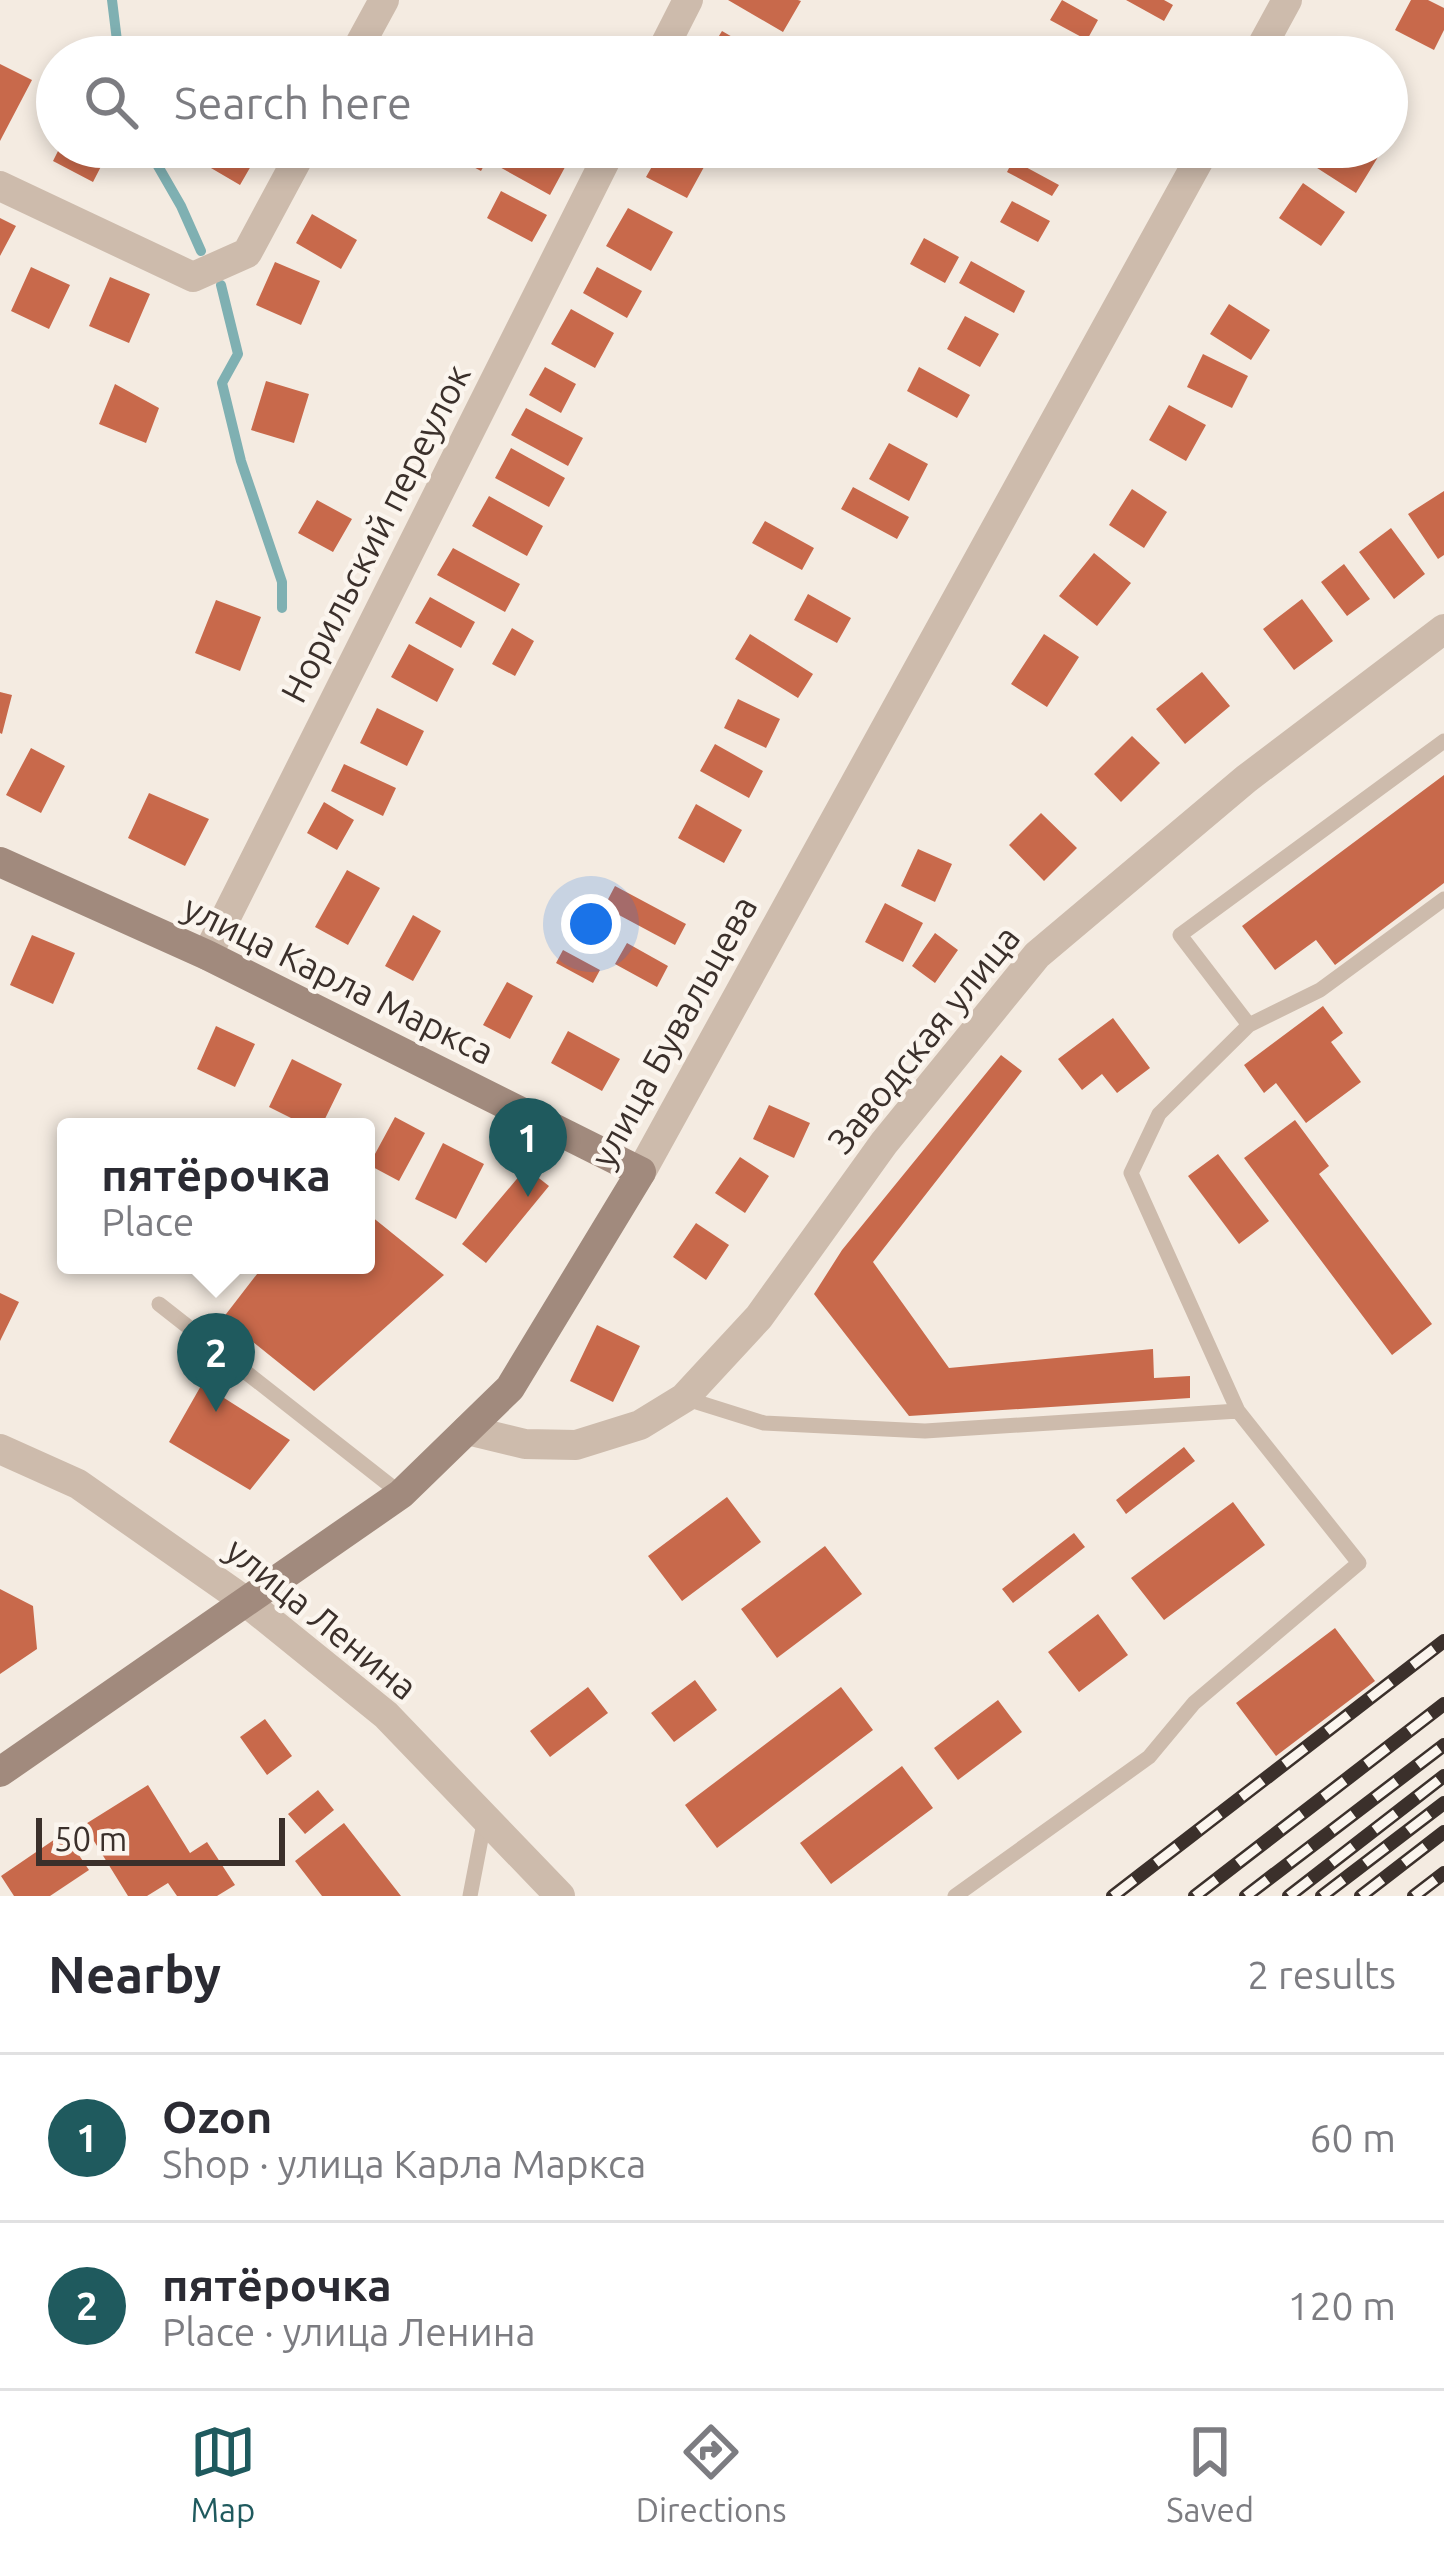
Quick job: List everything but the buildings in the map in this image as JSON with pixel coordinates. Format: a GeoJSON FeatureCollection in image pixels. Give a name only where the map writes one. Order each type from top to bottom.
{"type":"FeatureCollection","features":[{"type":"Feature","properties":{"kind":"main road","name":"улица Карла Маркса"},"geometry":{"type":"LineString","coordinates":[[0,862],[208,955],[641,1172]]}},
{"type":"Feature","properties":{"kind":"main road","name":"улица Бувальцева"},"geometry":{"type":"LineString","coordinates":[[0,1772],[401,1494],[510,1388],[641,1172]]}},
{"type":"Feature","properties":{"kind":"street"},"geometry":{"type":"LineString","coordinates":[[364,36],[384,0]]}},
{"type":"Feature","properties":{"kind":"street"},"geometry":{"type":"LineString","coordinates":[[670,36],[688,0]]}},
{"type":"Feature","properties":{"kind":"street"},"geometry":{"type":"LineString","coordinates":[[1267,36],[1287,0]]}},
{"type":"Feature","properties":{"kind":"street"},"geometry":{"type":"LineString","coordinates":[[0,186],[193,277],[247,253],[293,168]]}},
{"type":"Feature","properties":{"kind":"street","name":"Норильский переулок"},"geometry":{"type":"LineString","coordinates":[[208,955],[602,168]]}},
{"type":"Feature","properties":{"kind":"street","name":"улица Бувальцева"},"geometry":{"type":"LineString","coordinates":[[641,1172],[1194,168]]}},
{"type":"Feature","properties":{"kind":"street","name":"Заводская улица"},"geometry":{"type":"LineString","coordinates":[[467,1430],[525,1444],[576,1445],[640,1425],[684,1398],[759,1317],[884,1143],[1037,955],[1246,779],[1444,629]]}},
{"type":"Feature","properties":{"kind":"street","name":"улица Ленина"},"geometry":{"type":"LineString","coordinates":[[0,1449],[78,1484],[245,1601],[386,1715],[560,1896]]}},
{"type":"Feature","properties":{"kind":"lane"},"geometry":{"type":"LineString","coordinates":[[1249,1025],[1180,935],[1444,741]]}},
{"type":"Feature","properties":{"kind":"lane"},"geometry":{"type":"LineString","coordinates":[[955,1896],[1149,1757],[1194,1703],[1359,1563],[1238,1411],[1132,1173],[1159,1114],[1249,1025],[1320,990],[1444,899]]}},
{"type":"Feature","properties":{"kind":"lane"},"geometry":{"type":"LineString","coordinates":[[159,1304],[401,1494]]}},
{"type":"Feature","properties":{"kind":"lane"},"geometry":{"type":"LineString","coordinates":[[684,1398],[764,1423],[925,1431],[1238,1411]]}},
{"type":"Feature","properties":{"kind":"lane"},"geometry":{"type":"LineString","coordinates":[[470,1896],[485,1818]]}},
{"type":"Feature","properties":{"kind":"waterway"},"geometry":{"type":"LineString","coordinates":[[112,0],[116,36]]}},
{"type":"Feature","properties":{"kind":"waterway"},"geometry":{"type":"LineString","coordinates":[[159,168],[201,251]]}},
{"type":"Feature","properties":{"kind":"waterway"},"geometry":{"type":"LineString","coordinates":[[221,285],[238,354],[222,383],[241,461],[282,582],[282,608]]}},
{"type":"Feature","properties":{"kind":"railway"},"geometry":{"type":"LineString","coordinates":[[1113,1896],[1444,1641]]}},
{"type":"Feature","properties":{"kind":"railway"},"geometry":{"type":"LineString","coordinates":[[1195,1896],[1444,1704]]}},
{"type":"Feature","properties":{"kind":"railway"},"geometry":{"type":"LineString","coordinates":[[1246,1896],[1444,1745]]}},
{"type":"Feature","properties":{"kind":"railway"},"geometry":{"type":"LineString","coordinates":[[1289,1896],[1444,1776]]}},
{"type":"Feature","properties":{"kind":"railway"},"geometry":{"type":"LineString","coordinates":[[1322,1896],[1444,1803]]}},
{"type":"Feature","properties":{"kind":"railway"},"geometry":{"type":"LineString","coordinates":[[1361,1896],[1444,1832]]}},
{"type":"Feature","properties":{"kind":"railway"},"geometry":{"type":"LineString","coordinates":[[1414,1896],[1444,1873]]}},
{"type":"Feature","properties":{"kind":"place","name":"Ozon"},"geometry":{"type":"Point","coordinates":[528,1197]}},
{"type":"Feature","properties":{"kind":"place","name":"пятёрочка"},"geometry":{"type":"Point","coordinates":[216,1412]}}]}
